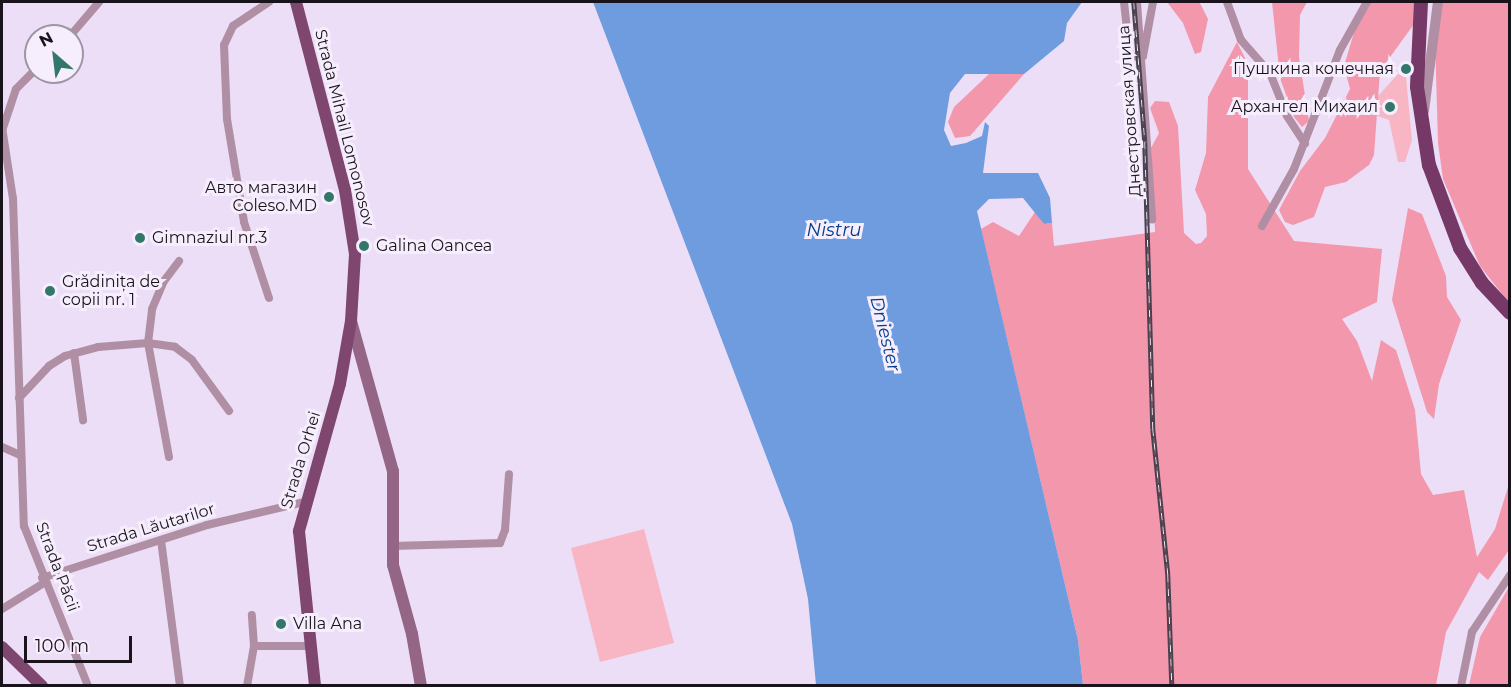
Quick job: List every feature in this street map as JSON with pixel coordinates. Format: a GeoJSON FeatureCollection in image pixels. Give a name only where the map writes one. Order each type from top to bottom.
{"type":"FeatureCollection","features":[{"type":"Feature","properties":{"kind":"highway"},"geometry":{"type":"LineString","coordinates":[[1421,2],[1416,70],[1422,123],[1435,185],[1460,248],[1482,283],[1509,313]]}},
{"type":"Feature","properties":{"kind":"main road","name":"Strada Mihail Lomonosov"},"geometry":{"type":"LineString","coordinates":[[296,2],[351,217],[355,254],[351,321],[393,471],[392,546],[421,686]]}},
{"type":"Feature","properties":{"kind":"main road","name":"Strada Orhei"},"geometry":{"type":"LineString","coordinates":[[315,686],[299,552],[304,502],[336,402],[351,321]]}},
{"type":"Feature","properties":{"kind":"main road"},"geometry":{"type":"LineString","coordinates":[[2,647],[42,686]]}},
{"type":"Feature","properties":{"kind":"street"},"geometry":{"type":"LineString","coordinates":[[80,24],[99,2]]}},
{"type":"Feature","properties":{"kind":"street"},"geometry":{"type":"LineString","coordinates":[[268,2],[233,26],[224,45],[227,119],[244,222],[269,298]]}},
{"type":"Feature","properties":{"kind":"street"},"geometry":{"type":"LineString","coordinates":[[1124,2],[1130,57],[1143,56],[1153,2]]}},
{"type":"Feature","properties":{"kind":"street","name":"Днестровская улица"},"geometry":{"type":"LineString","coordinates":[[1137,2],[1143,56],[1152,219]]}},
{"type":"Feature","properties":{"kind":"street"},"geometry":{"type":"LineString","coordinates":[[1262,226],[1305,144],[1340,50],[1367,2]]}},
{"type":"Feature","properties":{"kind":"street"},"geometry":{"type":"LineString","coordinates":[[1422,123],[1438,2]]}},
{"type":"Feature","properties":{"kind":"street"},"geometry":{"type":"LineString","coordinates":[[1229,3],[1241,40],[1270,73],[1287,116],[1305,144]]}},
{"type":"Feature","properties":{"kind":"street","name":"Strada Păcii"},"geometry":{"type":"LineString","coordinates":[[24,80],[16,88],[2,129],[13,199],[24,526],[43,580],[88,686]]}},
{"type":"Feature","properties":{"kind":"street"},"geometry":{"type":"LineString","coordinates":[[169,457],[148,343],[152,309],[164,281],[179,261]]}},
{"type":"Feature","properties":{"kind":"street"},"geometry":{"type":"LineString","coordinates":[[19,398],[49,366],[74,353],[148,343],[175,347],[192,360],[229,411]]}},
{"type":"Feature","properties":{"kind":"street"},"geometry":{"type":"LineString","coordinates":[[74,353],[83,420]]}},
{"type":"Feature","properties":{"kind":"street"},"geometry":{"type":"LineString","coordinates":[[2,447],[20,455]]}},
{"type":"Feature","properties":{"kind":"street"},"geometry":{"type":"LineString","coordinates":[[392,546],[501,543],[505,530],[509,474]]}},
{"type":"Feature","properties":{"kind":"street","name":"Strada Lăutarilor"},"geometry":{"type":"LineString","coordinates":[[2,609],[43,580],[207,525],[304,502]]}},
{"type":"Feature","properties":{"kind":"street"},"geometry":{"type":"LineString","coordinates":[[161,540],[180,686]]}},
{"type":"Feature","properties":{"kind":"street"},"geometry":{"type":"LineString","coordinates":[[1461,686],[1472,632],[1509,575]]}},
{"type":"Feature","properties":{"kind":"street"},"geometry":{"type":"LineString","coordinates":[[247,686],[254,646],[252,615]]}},
{"type":"Feature","properties":{"kind":"street"},"geometry":{"type":"LineString","coordinates":[[254,646],[311,646]]}},
{"type":"Feature","properties":{"kind":"shaded area"},"geometry":{"type":"Polygon","coordinates":[[[1167,2],[1199,2],[1208,19],[1201,52],[1195,54],[1183,23],[1167,2]]]}},
{"type":"Feature","properties":{"kind":"shaded area"},"geometry":{"type":"Polygon","coordinates":[[[1272,2],[1307,2],[1300,15],[1299,57],[1309,121],[1302,127],[1294,117],[1280,78],[1272,2]]]}},
{"type":"Feature","properties":{"kind":"shaded area"},"geometry":{"type":"Polygon","coordinates":[[[1363,2],[1415,2],[1414,24],[1380,71],[1374,155],[1369,165],[1346,182],[1325,187],[1314,217],[1293,225],[1285,222],[1279,210],[1300,171],[1325,138],[1350,89],[1344,66],[1363,2]]]}},
{"type":"Feature","properties":{"kind":"shaded area"},"geometry":{"type":"Polygon","coordinates":[[[1442,2],[1509,2],[1509,303],[1480,266],[1443,179],[1438,143],[1435,39],[1442,2]]]}},
{"type":"Feature","properties":{"kind":"shaded area"},"geometry":{"type":"Polygon","coordinates":[[[1237,42],[1248,64],[1248,169],[1294,241],[1382,249],[1377,302],[1342,319],[1357,341],[1372,381],[1381,340],[1396,350],[1415,410],[1421,474],[1433,495],[1464,490],[1477,557],[1495,529],[1509,484],[1509,550],[1488,580],[1479,572],[1446,632],[1436,685],[1083,685],[1078,640],[981,229],[993,222],[1019,236],[1035,212],[1044,224],[1052,223],[1054,246],[1155,232],[1151,148],[1159,133],[1150,108],[1155,101],[1169,102],[1178,126],[1184,233],[1196,244],[1201,243],[1207,236],[1206,214],[1195,190],[1206,153],[1208,97],[1237,42]]]}},
{"type":"Feature","properties":{"kind":"shaded area"},"geometry":{"type":"Polygon","coordinates":[[[989,74],[1024,74],[970,136],[955,138],[948,122],[954,107],[989,74]]]}},
{"type":"Feature","properties":{"kind":"shaded area"},"geometry":{"type":"Polygon","coordinates":[[[1398,74],[1406,77],[1412,140],[1405,162],[1398,162],[1389,120],[1375,115],[1378,96],[1398,74]]]}},
{"type":"Feature","properties":{"kind":"shaded area"},"geometry":{"type":"Polygon","coordinates":[[[1408,208],[1422,214],[1446,276],[1447,297],[1461,320],[1439,384],[1434,419],[1427,412],[1392,300],[1408,208]]]}},
{"type":"Feature","properties":{"kind":"shaded area"},"geometry":{"type":"Polygon","coordinates":[[[644,529],[674,643],[600,662],[571,548],[644,529]]]}},
{"type":"Feature","properties":{"kind":"shaded area"},"geometry":{"type":"Polygon","coordinates":[[[1509,587],[1509,685],[1469,685],[1480,637],[1509,587]]]}},
{"type":"Feature","properties":{"kind":"water","name":"Nistru"},"geometry":{"type":"Polygon","coordinates":[[[593,2],[1082,2],[1067,23],[1064,41],[1024,74],[965,74],[950,93],[944,130],[951,146],[982,136],[985,122],[989,126],[983,173],[1038,173],[1050,198],[1052,223],[1044,224],[1023,198],[989,199],[977,211],[1078,640],[1083,685],[816,685],[808,599],[792,524],[593,2]]]}},
{"type":"Feature","properties":{"kind":"railway"},"geometry":{"type":"LineString","coordinates":[[1134,2],[1145,142],[1153,429],[1168,575],[1172,686]]}},
{"type":"Feature","properties":{"kind":"place","name":"Пушкина конечная"},"geometry":{"type":"Point","coordinates":[1406,69]}},
{"type":"Feature","properties":{"kind":"place","name":"Архангел Михаил"},"geometry":{"type":"Point","coordinates":[1390,107]}},
{"type":"Feature","properties":{"kind":"place","name":"Aвто магазин Coleso.MD"},"geometry":{"type":"Point","coordinates":[329,197]}},
{"type":"Feature","properties":{"kind":"place","name":"Gimnaziul nr.3"},"geometry":{"type":"Point","coordinates":[140,238]}},
{"type":"Feature","properties":{"kind":"place","name":"Galina Oancea"},"geometry":{"type":"Point","coordinates":[364,246]}},
{"type":"Feature","properties":{"kind":"place","name":"Grădinița de copii nr. 1"},"geometry":{"type":"Point","coordinates":[50,291]}},
{"type":"Feature","properties":{"kind":"place","name":"Villa Ana"},"geometry":{"type":"Point","coordinates":[281,624]}},
{"type":"Feature","properties":{"kind":"water label","name":"Dniester"},"geometry":{"type":"Point","coordinates":[885,334]}}]}
